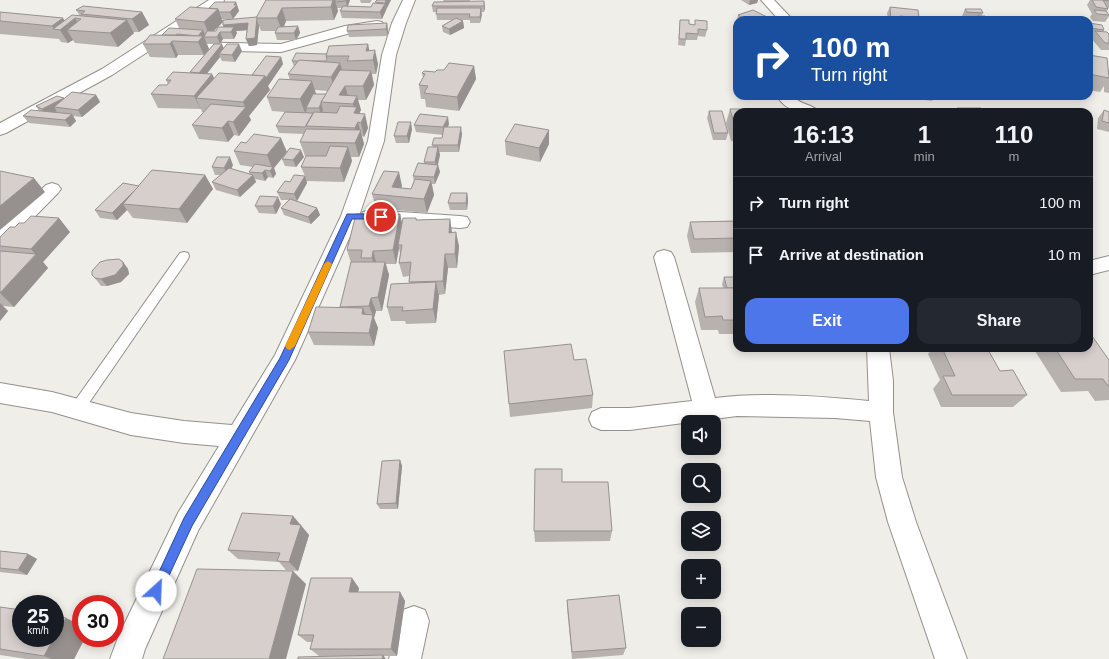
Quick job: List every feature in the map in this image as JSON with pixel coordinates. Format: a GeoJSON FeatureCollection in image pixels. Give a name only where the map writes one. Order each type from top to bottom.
{"type":"FeatureCollection","features":[{"type":"Feature","properties":{"kind":"street"},"geometry":{"type":"LineString","coordinates":[[0,130],[107,72],[218,0]]}},
{"type":"Feature","properties":{"kind":"street"},"geometry":{"type":"LineString","coordinates":[[126,659],[130,646],[188,522],[284,360],[350,216],[376,141],[389,55],[399,23],[409,0]]}},
{"type":"Feature","properties":{"kind":"street"},"geometry":{"type":"LineString","coordinates":[[767,0],[782,16]]}},
{"type":"Feature","properties":{"kind":"street"},"geometry":{"type":"LineString","coordinates":[[149,45],[281,48],[345,30],[399,23]]}},
{"type":"Feature","properties":{"kind":"street"},"geometry":{"type":"LineString","coordinates":[[787,100],[791,104],[801,108]]}},
{"type":"Feature","properties":{"kind":"street"},"geometry":{"type":"LineString","coordinates":[[0,240],[52,189]]}},
{"type":"Feature","properties":{"kind":"street"},"geometry":{"type":"LineString","coordinates":[[350,216],[460,222]]}},
{"type":"Feature","properties":{"kind":"street"},"geometry":{"type":"LineString","coordinates":[[664,257],[706,410]]}},
{"type":"Feature","properties":{"kind":"street"},"geometry":{"type":"LineString","coordinates":[[1093,267],[1109,263]]}},
{"type":"Feature","properties":{"kind":"street"},"geometry":{"type":"LineString","coordinates":[[878,352],[881,381],[881,412],[889,477],[902,522],[951,659]]}},
{"type":"Feature","properties":{"kind":"street"},"geometry":{"type":"LineString","coordinates":[[0,393],[52,402],[131,424],[184,432],[239,437]]}},
{"type":"Feature","properties":{"kind":"street"},"geometry":{"type":"LineString","coordinates":[[601,419],[630,419],[737,406],[827,407],[881,412]]}},
{"type":"Feature","properties":{"kind":"street"},"geometry":{"type":"LineString","coordinates":[[405,659],[414,621]]}},
{"type":"Feature","properties":{"kind":"lane"},"geometry":{"type":"LineString","coordinates":[[77,409],[184,256]]}},
{"type":"Feature","properties":{"kind":"building"},"geometry":{"type":"Polygon","coordinates":[[[266,0],[333,0],[331,7],[282,8],[277,18],[256,18],[266,0]]]}},
{"type":"Feature","properties":{"kind":"building"},"geometry":{"type":"Polygon","coordinates":[[[335,0],[346,0],[346,1],[335,2],[335,0]]]}},
{"type":"Feature","properties":{"kind":"building"},"geometry":{"type":"Polygon","coordinates":[[[377,0],[386,0],[385,3],[375,2],[377,0]]]}},
{"type":"Feature","properties":{"kind":"building"},"geometry":{"type":"Polygon","coordinates":[[[1092,0],[1103,0],[1108,9],[1096,7],[1092,0]]]}},
{"type":"Feature","properties":{"kind":"building"},"geometry":{"type":"Polygon","coordinates":[[[484,1],[484,6],[432,6],[434,2],[484,1]]]}},
{"type":"Feature","properties":{"kind":"building"},"geometry":{"type":"Polygon","coordinates":[[[215,2],[236,2],[234,5],[237,5],[230,12],[219,12],[218,9],[209,8],[215,2]]]}},
{"type":"Feature","properties":{"kind":"building"},"geometry":{"type":"Polygon","coordinates":[[[373,3],[385,4],[380,12],[340,11],[343,6],[371,7],[373,3]]]}},
{"type":"Feature","properties":{"kind":"building"},"geometry":{"type":"Polygon","coordinates":[[[83,6],[142,12],[132,19],[81,14],[85,11],[76,10],[83,6]]]}},
{"type":"Feature","properties":{"kind":"building"},"geometry":{"type":"Polygon","coordinates":[[[190,7],[218,9],[204,22],[175,19],[190,7]]]}},
{"type":"Feature","properties":{"kind":"building"},"geometry":{"type":"Polygon","coordinates":[[[890,7],[918,10],[919,16],[900,16],[891,16],[890,7]]]}},
{"type":"Feature","properties":{"kind":"building"},"geometry":{"type":"Polygon","coordinates":[[[437,8],[481,8],[480,17],[469,17],[470,14],[436,14],[437,8]]]}},
{"type":"Feature","properties":{"kind":"building"},"geometry":{"type":"Polygon","coordinates":[[[965,9],[981,9],[983,13],[967,12],[965,9]]]}},
{"type":"Feature","properties":{"kind":"building"},"geometry":{"type":"Polygon","coordinates":[[[753,10],[765,16],[740,16],[738,15],[753,10]]]}},
{"type":"Feature","properties":{"kind":"building"},"geometry":{"type":"Polygon","coordinates":[[[1094,10],[1106,11],[1109,15],[1097,14],[1094,10]]]}},
{"type":"Feature","properties":{"kind":"building"},"geometry":{"type":"Polygon","coordinates":[[[0,12],[63,18],[52,26],[0,21],[0,12]]]}},
{"type":"Feature","properties":{"kind":"building"},"geometry":{"type":"Polygon","coordinates":[[[72,15],[127,20],[110,33],[67,30],[81,19],[75,18],[60,30],[53,29],[72,15]]]}},
{"type":"Feature","properties":{"kind":"building"},"geometry":{"type":"Polygon","coordinates":[[[257,17],[255,38],[246,39],[248,23],[223,25],[223,20],[257,17]]]}},
{"type":"Feature","properties":{"kind":"building"},"geometry":{"type":"Polygon","coordinates":[[[456,18],[463,21],[449,29],[442,26],[456,18]]]}},
{"type":"Feature","properties":{"kind":"building"},"geometry":{"type":"Polygon","coordinates":[[[680,20],[689,20],[689,24],[695,25],[695,20],[707,21],[707,30],[698,29],[698,34],[686,33],[686,39],[679,39],[680,20]]]}},
{"type":"Feature","properties":{"kind":"building"},"geometry":{"type":"Polygon","coordinates":[[[387,23],[386,29],[347,31],[348,25],[387,23]]]}},
{"type":"Feature","properties":{"kind":"building"},"geometry":{"type":"Polygon","coordinates":[[[1093,24],[1102,25],[1104,30],[1093,29],[1093,24]]]}},
{"type":"Feature","properties":{"kind":"building"},"geometry":{"type":"Polygon","coordinates":[[[298,26],[294,33],[275,33],[278,27],[298,26]]]}},
{"type":"Feature","properties":{"kind":"building"},"geometry":{"type":"Polygon","coordinates":[[[218,27],[234,27],[231,32],[220,32],[217,37],[204,37],[207,31],[216,31],[218,27]]]}},
{"type":"Feature","properties":{"kind":"building"},"geometry":{"type":"Polygon","coordinates":[[[169,28],[203,30],[198,36],[177,34],[162,35],[169,28]]]}},
{"type":"Feature","properties":{"kind":"building"},"geometry":{"type":"Polygon","coordinates":[[[1095,31],[1107,32],[1109,34],[1109,43],[1105,43],[1095,31]]]}},
{"type":"Feature","properties":{"kind":"building"},"geometry":{"type":"Polygon","coordinates":[[[150,35],[203,36],[198,42],[172,41],[170,44],[143,44],[150,35]]]}},
{"type":"Feature","properties":{"kind":"building"},"geometry":{"type":"Polygon","coordinates":[[[214,44],[222,44],[199,73],[190,72],[214,44]]]}},
{"type":"Feature","properties":{"kind":"building"},"geometry":{"type":"Polygon","coordinates":[[[227,44],[239,44],[232,55],[219,54],[227,44]]]}},
{"type":"Feature","properties":{"kind":"building"},"geometry":{"type":"Polygon","coordinates":[[[368,44],[366,51],[375,50],[373,60],[347,61],[349,56],[326,56],[329,46],[368,44]]]}},
{"type":"Feature","properties":{"kind":"building"},"geometry":{"type":"Polygon","coordinates":[[[296,53],[327,54],[327,59],[326,61],[292,61],[296,53]]]}},
{"type":"Feature","properties":{"kind":"building"},"geometry":{"type":"Polygon","coordinates":[[[266,56],[281,57],[266,78],[265,76],[252,75],[266,56]]]}},
{"type":"Feature","properties":{"kind":"building"},"geometry":{"type":"Polygon","coordinates":[[[1093,56],[1107,58],[1109,78],[1093,75],[1093,56]]]}},
{"type":"Feature","properties":{"kind":"building"},"geometry":{"type":"Polygon","coordinates":[[[299,60],[340,63],[331,77],[288,74],[299,60]]]}},
{"type":"Feature","properties":{"kind":"building"},"geometry":{"type":"Polygon","coordinates":[[[449,63],[474,66],[457,97],[424,93],[428,86],[419,85],[425,74],[422,73],[424,71],[435,72],[437,70],[444,70],[449,63]]]}},
{"type":"Feature","properties":{"kind":"building"},"geometry":{"type":"Polygon","coordinates":[[[340,70],[371,71],[363,86],[345,86],[339,95],[357,96],[353,104],[321,102],[340,70]]]}},
{"type":"Feature","properties":{"kind":"building"},"geometry":{"type":"Polygon","coordinates":[[[173,72],[212,74],[194,96],[151,94],[159,85],[167,85],[171,80],[166,80],[173,72]]]}},
{"type":"Feature","properties":{"kind":"building"},"geometry":{"type":"Polygon","coordinates":[[[219,73],[265,76],[243,102],[196,98],[219,73]]]}},
{"type":"Feature","properties":{"kind":"building"},"geometry":{"type":"Polygon","coordinates":[[[279,79],[312,81],[300,99],[267,97],[279,79]]]}},
{"type":"Feature","properties":{"kind":"building"},"geometry":{"type":"Polygon","coordinates":[[[72,92],[96,95],[78,110],[54,107],[72,92]]]}},
{"type":"Feature","properties":{"kind":"building"},"geometry":{"type":"Polygon","coordinates":[[[313,94],[326,94],[319,108],[306,108],[313,94]]]}},
{"type":"Feature","properties":{"kind":"building"},"geometry":{"type":"Polygon","coordinates":[[[57,96],[64,98],[42,109],[36,106],[57,96]]]}},
{"type":"Feature","properties":{"kind":"building"},"geometry":{"type":"Polygon","coordinates":[[[211,104],[246,107],[233,122],[228,121],[222,128],[192,125],[211,104]]]}},
{"type":"Feature","properties":{"kind":"building"},"geometry":{"type":"Polygon","coordinates":[[[340,106],[357,107],[354,113],[365,114],[361,123],[358,122],[355,128],[306,126],[314,112],[337,113],[340,106]]]}},
{"type":"Feature","properties":{"kind":"building"},"geometry":{"type":"Polygon","coordinates":[[[730,109],[733,109],[733,120],[730,109]]]}},
{"type":"Feature","properties":{"kind":"building"},"geometry":{"type":"Polygon","coordinates":[[[31,110],[72,114],[65,120],[23,116],[31,110]]]}},
{"type":"Feature","properties":{"kind":"building"},"geometry":{"type":"Polygon","coordinates":[[[1104,110],[1109,112],[1109,123],[1102,121],[1104,110]]]}},
{"type":"Feature","properties":{"kind":"building"},"geometry":{"type":"Polygon","coordinates":[[[709,111],[722,111],[728,133],[714,133],[709,111]]]}},
{"type":"Feature","properties":{"kind":"building"},"geometry":{"type":"Polygon","coordinates":[[[285,112],[313,113],[305,127],[276,126],[285,112]]]}},
{"type":"Feature","properties":{"kind":"building"},"geometry":{"type":"Polygon","coordinates":[[[420,114],[448,117],[443,127],[414,125],[420,114]]]}},
{"type":"Feature","properties":{"kind":"building"},"geometry":{"type":"Polygon","coordinates":[[[398,122],[411,122],[407,136],[394,136],[398,122]]]}},
{"type":"Feature","properties":{"kind":"building"},"geometry":{"type":"Polygon","coordinates":[[[515,124],[549,130],[539,148],[505,141],[515,124]]]}},
{"type":"Feature","properties":{"kind":"building"},"geometry":{"type":"Polygon","coordinates":[[[444,127],[461,127],[458,145],[432,145],[434,138],[442,138],[444,127]]]}},
{"type":"Feature","properties":{"kind":"building"},"geometry":{"type":"Polygon","coordinates":[[[306,129],[361,130],[355,143],[300,142],[306,129]]]}},
{"type":"Feature","properties":{"kind":"building"},"geometry":{"type":"Polygon","coordinates":[[[254,134],[281,138],[267,155],[234,151],[241,142],[246,143],[254,134]]]}},
{"type":"Feature","properties":{"kind":"building"},"geometry":{"type":"Polygon","coordinates":[[[330,146],[348,147],[340,168],[301,167],[306,156],[326,156],[330,146]]]}},
{"type":"Feature","properties":{"kind":"building"},"geometry":{"type":"Polygon","coordinates":[[[428,147],[438,147],[435,162],[424,162],[428,147]]]}},
{"type":"Feature","properties":{"kind":"building"},"geometry":{"type":"Polygon","coordinates":[[[290,148],[301,150],[293,160],[282,159],[290,148]]]}},
{"type":"Feature","properties":{"kind":"building"},"geometry":{"type":"Polygon","coordinates":[[[217,157],[230,157],[224,168],[212,167],[217,157]]]}},
{"type":"Feature","properties":{"kind":"building"},"geometry":{"type":"Polygon","coordinates":[[[418,163],[438,165],[434,177],[413,176],[418,163]]]}},
{"type":"Feature","properties":{"kind":"building"},"geometry":{"type":"Polygon","coordinates":[[[255,164],[273,167],[270,171],[265,170],[262,173],[249,172],[255,164]]]}},
{"type":"Feature","properties":{"kind":"building"},"geometry":{"type":"Polygon","coordinates":[[[229,168],[253,175],[237,190],[212,182],[229,168]]]}},
{"type":"Feature","properties":{"kind":"building"},"geometry":{"type":"Polygon","coordinates":[[[152,170],[205,175],[179,209],[123,204],[152,170]]]}},
{"type":"Feature","properties":{"kind":"building"},"geometry":{"type":"Polygon","coordinates":[[[0,171],[34,178],[0,206],[0,171]]]}},
{"type":"Feature","properties":{"kind":"building"},"geometry":{"type":"Polygon","coordinates":[[[384,171],[399,172],[392,187],[411,189],[415,179],[431,181],[424,199],[372,194],[384,171]]]}},
{"type":"Feature","properties":{"kind":"building"},"geometry":{"type":"Polygon","coordinates":[[[294,175],[305,176],[294,194],[277,192],[285,181],[290,182],[294,175]]]}},
{"type":"Feature","properties":{"kind":"building"},"geometry":{"type":"Polygon","coordinates":[[[123,183],[139,186],[112,213],[95,210],[123,183]]]}},
{"type":"Feature","properties":{"kind":"building"},"geometry":{"type":"Polygon","coordinates":[[[451,193],[467,193],[466,203],[448,203],[451,193]]]}},
{"type":"Feature","properties":{"kind":"building"},"geometry":{"type":"Polygon","coordinates":[[[260,196],[278,197],[273,206],[255,206],[260,196]]]}},
{"type":"Feature","properties":{"kind":"building"},"geometry":{"type":"Polygon","coordinates":[[[290,199],[317,208],[308,217],[281,208],[290,199]]]}},
{"type":"Feature","properties":{"kind":"building"},"geometry":{"type":"Polygon","coordinates":[[[356,214],[400,214],[393,250],[373,251],[372,258],[361,258],[362,250],[347,250],[356,214]]]}},
{"type":"Feature","properties":{"kind":"building"},"geometry":{"type":"Polygon","coordinates":[[[31,216],[59,218],[31,249],[0,246],[0,237],[10,227],[15,227],[19,223],[24,223],[31,216]]]}},
{"type":"Feature","properties":{"kind":"building"},"geometry":{"type":"Polygon","coordinates":[[[403,218],[416,218],[416,220],[450,219],[449,233],[456,232],[455,254],[445,254],[443,281],[409,282],[411,262],[399,263],[402,245],[398,245],[403,218]]]}},
{"type":"Feature","properties":{"kind":"building"},"geometry":{"type":"Polygon","coordinates":[[[733,221],[733,238],[694,239],[690,222],[733,221]]]}},
{"type":"Feature","properties":{"kind":"building"},"geometry":{"type":"Polygon","coordinates":[[[0,251],[36,254],[0,293],[0,251]]]}},
{"type":"Feature","properties":{"kind":"building"},"geometry":{"type":"Polygon","coordinates":[[[119,259],[123,262],[123,266],[115,275],[101,279],[95,278],[92,275],[92,271],[100,262],[119,259]]]}},
{"type":"Feature","properties":{"kind":"building"},"geometry":{"type":"Polygon","coordinates":[[[351,262],[385,262],[378,297],[371,298],[369,306],[340,307],[351,262]]]}},
{"type":"Feature","properties":{"kind":"building"},"geometry":{"type":"Polygon","coordinates":[[[724,277],[733,277],[733,288],[727,288],[724,277]]]}},
{"type":"Feature","properties":{"kind":"building"},"geometry":{"type":"Polygon","coordinates":[[[436,282],[433,309],[402,311],[403,307],[387,307],[391,284],[436,282]]]}},
{"type":"Feature","properties":{"kind":"building"},"geometry":{"type":"Polygon","coordinates":[[[699,288],[733,288],[733,320],[723,320],[722,316],[705,317],[699,288]]]}},
{"type":"Feature","properties":{"kind":"building"},"geometry":{"type":"Polygon","coordinates":[[[316,307],[363,308],[362,314],[373,315],[369,333],[308,332],[316,307]]]}},
{"type":"Feature","properties":{"kind":"building"},"geometry":{"type":"Polygon","coordinates":[[[1093,337],[1109,360],[1109,387],[1103,379],[1075,379],[1058,352],[1093,352],[1093,337]]]}},
{"type":"Feature","properties":{"kind":"building"},"geometry":{"type":"Polygon","coordinates":[[[571,344],[574,360],[586,359],[593,395],[509,404],[504,351],[571,344]]]}},
{"type":"Feature","properties":{"kind":"building"},"geometry":{"type":"Polygon","coordinates":[[[944,352],[989,352],[1000,371],[1013,370],[1027,395],[952,395],[943,376],[955,376],[944,352]]]}},
{"type":"Feature","properties":{"kind":"building"},"geometry":{"type":"Polygon","coordinates":[[[400,460],[396,503],[377,504],[382,461],[400,460]]]}},
{"type":"Feature","properties":{"kind":"building"},"geometry":{"type":"Polygon","coordinates":[[[535,469],[562,469],[562,482],[608,482],[612,531],[534,531],[535,469]]]}},
{"type":"Feature","properties":{"kind":"building"},"geometry":{"type":"Polygon","coordinates":[[[242,513],[293,516],[290,524],[301,525],[289,562],[277,561],[280,553],[228,550],[242,513]]]}},
{"type":"Feature","properties":{"kind":"building"},"geometry":{"type":"Polygon","coordinates":[[[0,551],[28,554],[18,570],[0,568],[0,551]]]}},
{"type":"Feature","properties":{"kind":"building"},"geometry":{"type":"Polygon","coordinates":[[[197,569],[293,571],[269,659],[163,659],[197,569]]]}},
{"type":"Feature","properties":{"kind":"building"},"geometry":{"type":"Polygon","coordinates":[[[311,578],[352,578],[349,592],[400,592],[391,649],[310,649],[314,635],[298,635],[311,578]]]}},
{"type":"Feature","properties":{"kind":"building"},"geometry":{"type":"Polygon","coordinates":[[[619,595],[626,648],[572,652],[567,600],[619,595]]]}},
{"type":"Feature","properties":{"kind":"building"},"geometry":{"type":"Polygon","coordinates":[[[0,607],[12,609],[12,647],[49,647],[44,656],[0,649],[0,607]]]}},
{"type":"Feature","properties":{"kind":"building"},"geometry":{"type":"Polygon","coordinates":[[[383,655],[382,659],[298,659],[298,657],[383,655]]]}},
{"type":"Feature","properties":{"kind":"slow traffic"},"geometry":{"type":"LineString","coordinates":[[290,346],[328,264]]}},
{"type":"Feature","properties":{"kind":"route"},"geometry":{"type":"LineString","coordinates":[[156,591],[188,522],[284,360],[350,216],[381,217]]}}]}
